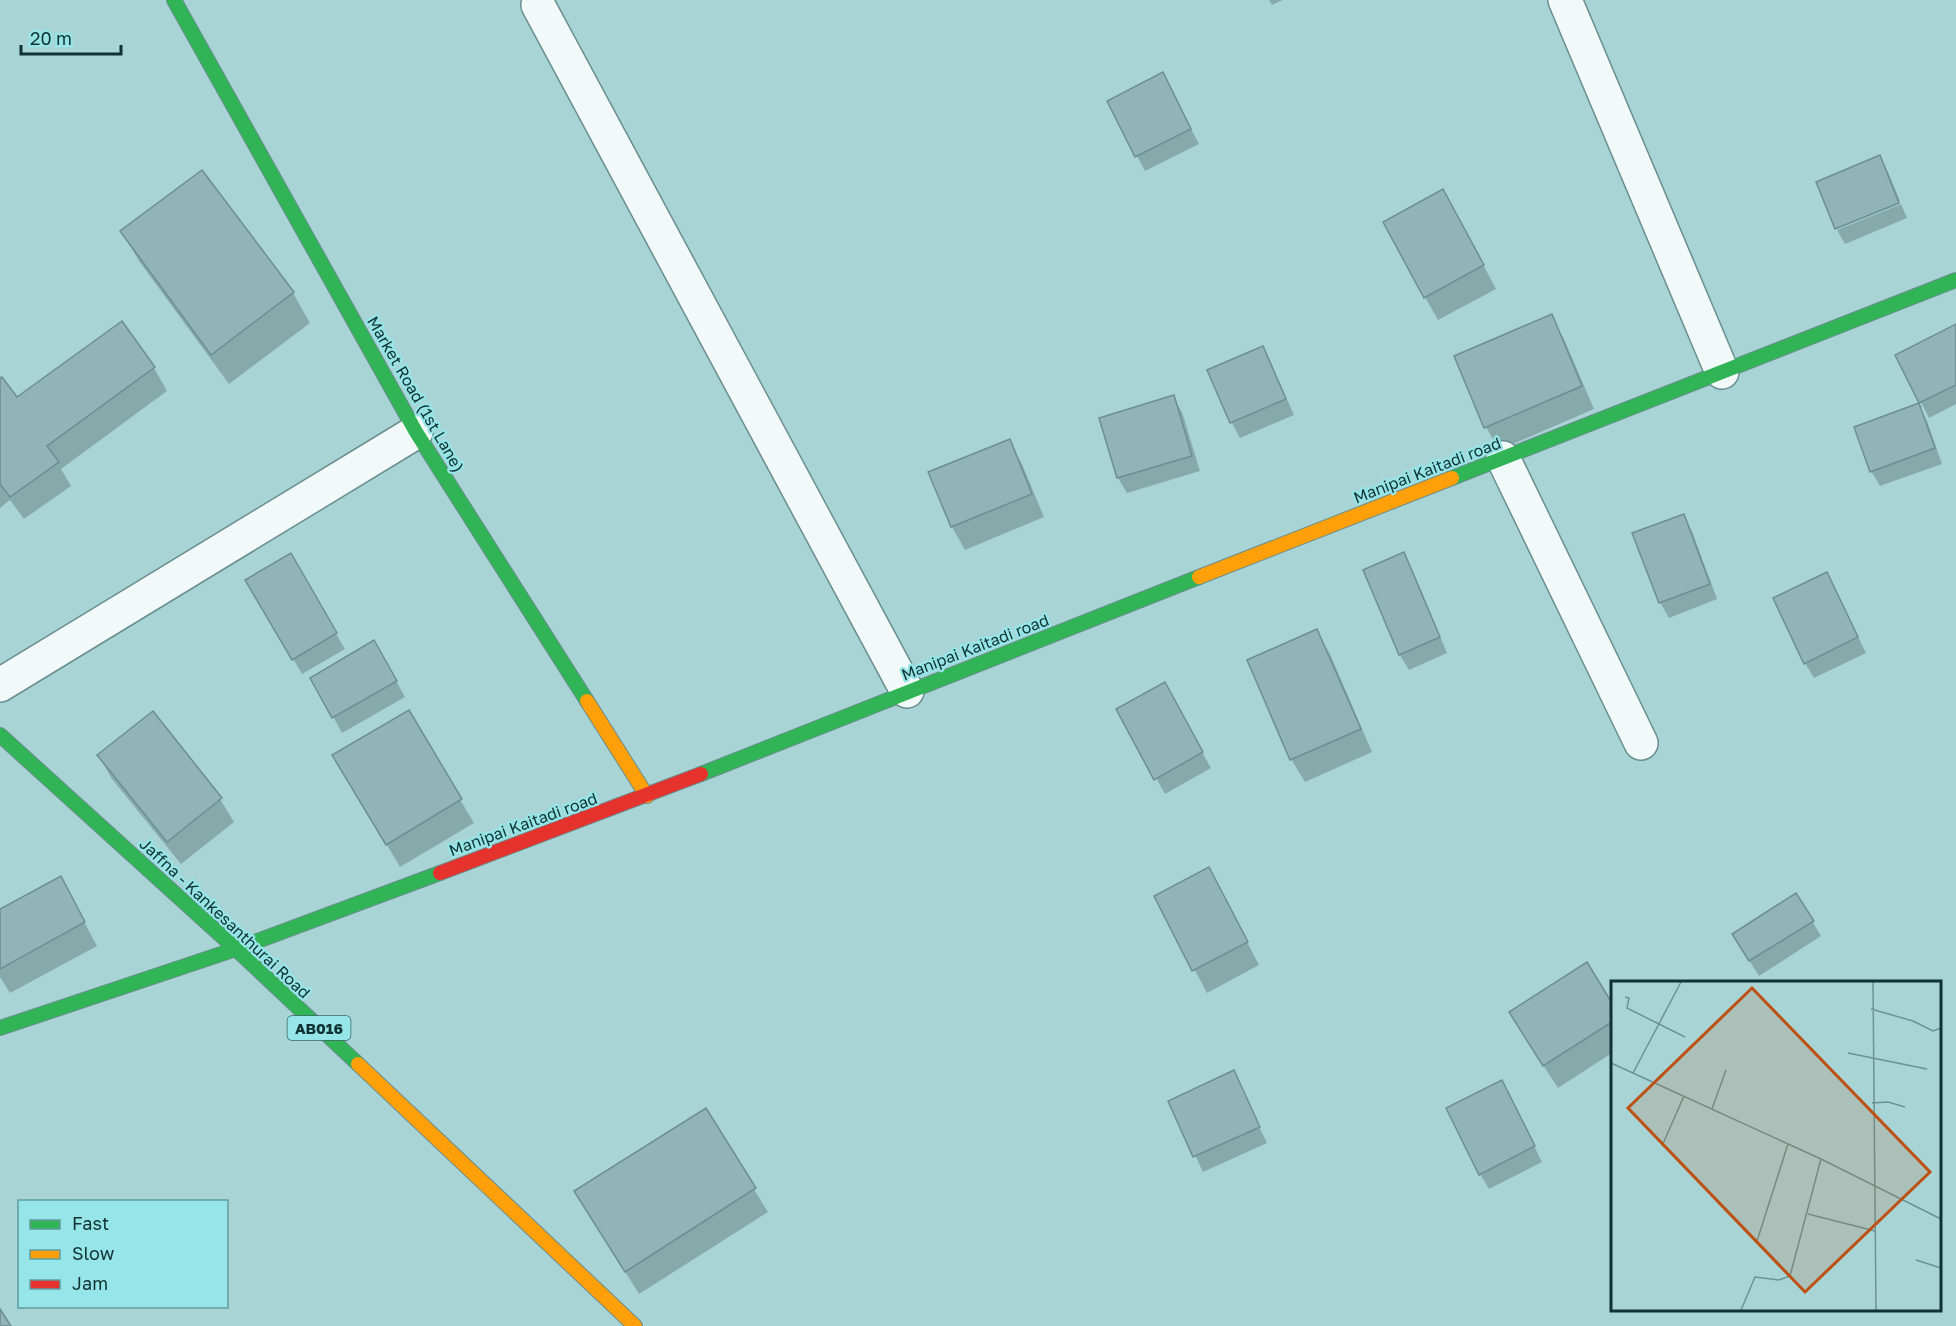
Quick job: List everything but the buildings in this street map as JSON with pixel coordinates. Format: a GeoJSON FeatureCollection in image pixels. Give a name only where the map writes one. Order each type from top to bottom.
{"type":"FeatureCollection","features":[{"type":"Feature","properties":{"kind":"main road","name":"Market Road (1st Lane)"},"geometry":{"type":"LineString","coordinates":[[174,0],[416,432],[646,795]]}},
{"type":"Feature","properties":{"kind":"main road","name":"Manipai Kaitadi road"},"geometry":{"type":"LineString","coordinates":[[0,1028],[236,949],[646,795],[1956,280]]}},
{"type":"Feature","properties":{"kind":"main road","name":"Jaffna - Kankesanthurai Road"},"geometry":{"type":"LineString","coordinates":[[0,735],[236,949],[635,1326]]}},
{"type":"Feature","properties":{"kind":"street"},"geometry":{"type":"LineString","coordinates":[[1565,0],[1722,372]]}},
{"type":"Feature","properties":{"kind":"street"},"geometry":{"type":"LineString","coordinates":[[538,5],[907,691]]}},
{"type":"Feature","properties":{"kind":"street"},"geometry":{"type":"LineString","coordinates":[[0,685],[416,432]]}},
{"type":"Feature","properties":{"kind":"street"},"geometry":{"type":"LineString","coordinates":[[1503,458],[1641,743]]}},
{"type":"Feature","properties":{"kind":"traffic: fast"},"geometry":{"type":"LineString","coordinates":[[174,0],[416,432],[587,701]]}},
{"type":"Feature","properties":{"kind":"traffic: fast"},"geometry":{"type":"LineString","coordinates":[[1452,478],[1956,280]]}},
{"type":"Feature","properties":{"kind":"traffic: fast"},"geometry":{"type":"LineString","coordinates":[[701,774],[1199,577]]}},
{"type":"Feature","properties":{"kind":"traffic: fast"},"geometry":{"type":"LineString","coordinates":[[0,735],[236,949],[358,1064]]}},
{"type":"Feature","properties":{"kind":"traffic: fast"},"geometry":{"type":"LineString","coordinates":[[0,1028],[236,949],[440,873]]}},
{"type":"Feature","properties":{"kind":"traffic: slow"},"geometry":{"type":"LineString","coordinates":[[1199,577],[1452,478]]}},
{"type":"Feature","properties":{"kind":"traffic: slow"},"geometry":{"type":"LineString","coordinates":[[587,701],[647,796]]}},
{"type":"Feature","properties":{"kind":"traffic: slow"},"geometry":{"type":"LineString","coordinates":[[358,1064],[635,1326]]}},
{"type":"Feature","properties":{"kind":"traffic: jam"},"geometry":{"type":"LineString","coordinates":[[440,873],[701,774]]}}]}
